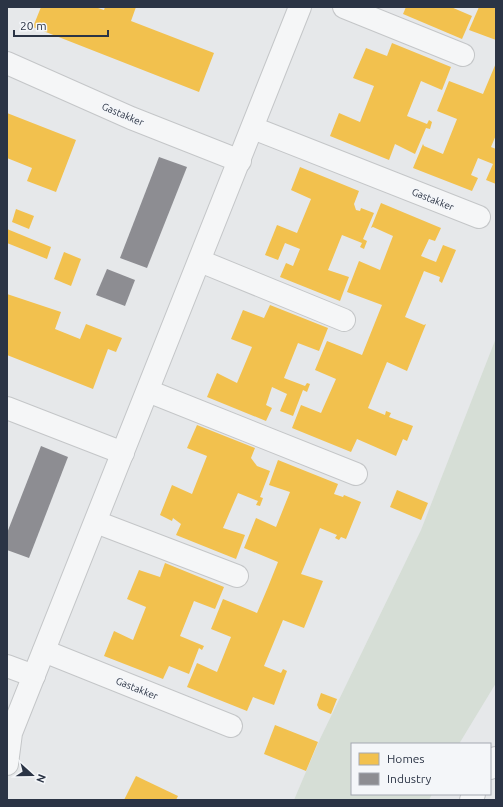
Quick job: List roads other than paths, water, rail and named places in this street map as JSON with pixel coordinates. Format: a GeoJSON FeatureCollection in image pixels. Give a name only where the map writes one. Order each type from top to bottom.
{"type":"FeatureCollection","features":[{"type":"Feature","properties":{"kind":"street"},"geometry":{"type":"LineString","coordinates":[[7,764],[11,733],[240,161],[300,7]]}},
{"type":"Feature","properties":{"kind":"street"},"geometry":{"type":"LineString","coordinates":[[344,7],[463,55]]}},
{"type":"Feature","properties":{"kind":"street","name":"Gastakker"},"geometry":{"type":"LineString","coordinates":[[7,63],[131,118],[240,161]]}},
{"type":"Feature","properties":{"kind":"street","name":"Gastakker"},"geometry":{"type":"LineString","coordinates":[[253,128],[479,217]]}},
{"type":"Feature","properties":{"kind":"street"},"geometry":{"type":"LineString","coordinates":[[200,261],[344,320]]}},
{"type":"Feature","properties":{"kind":"street"},"geometry":{"type":"LineString","coordinates":[[148,391],[356,474]]}},
{"type":"Feature","properties":{"kind":"street"},"geometry":{"type":"LineString","coordinates":[[10,409],[123,453]]}},
{"type":"Feature","properties":{"kind":"street"},"geometry":{"type":"LineString","coordinates":[[96,522],[237,576]]}},
{"type":"Feature","properties":{"kind":"street","name":"Gastakker"},"geometry":{"type":"LineString","coordinates":[[44,651],[231,726]]}},
{"type":"Feature","properties":{"kind":"street"},"geometry":{"type":"LineString","coordinates":[[7,666],[34,676]]}}]}
